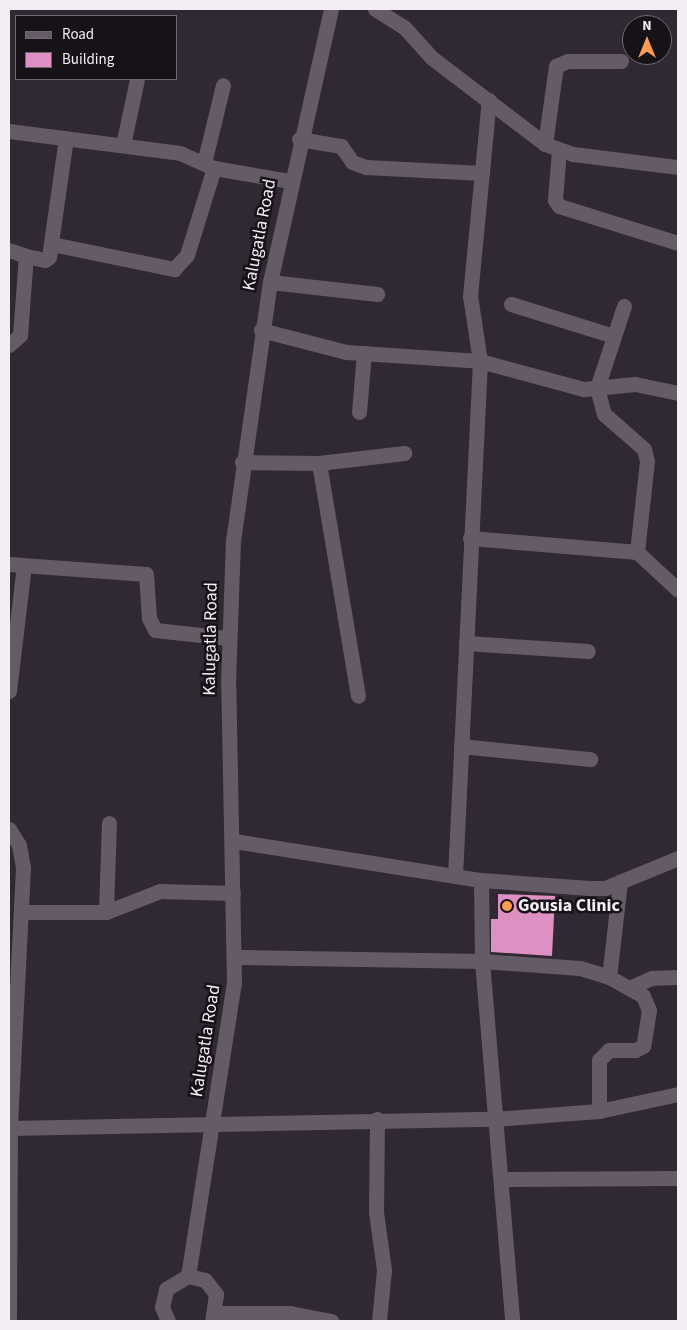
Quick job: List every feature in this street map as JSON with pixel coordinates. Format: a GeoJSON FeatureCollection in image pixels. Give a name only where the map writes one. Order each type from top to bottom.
{"type":"FeatureCollection","features":[{"type":"Feature","properties":{"kind":"street","name":"Kalugatla Road"},"geometry":{"type":"LineString","coordinates":[[188,1276],[212,1125],[234,957],[234,841],[228,638],[242,462],[261,330],[289,181],[331,9]]}},
{"type":"Feature","properties":{"kind":"street"},"geometry":{"type":"LineString","coordinates":[[375,9],[404,27],[432,58],[552,147],[678,167]]}},
{"type":"Feature","properties":{"kind":"street"},"geometry":{"type":"LineString","coordinates":[[621,61],[568,61],[556,66],[552,147],[555,200],[559,206],[678,243]]}},
{"type":"Feature","properties":{"kind":"street"},"geometry":{"type":"LineString","coordinates":[[123,145],[137,80]]}},
{"type":"Feature","properties":{"kind":"street"},"geometry":{"type":"LineString","coordinates":[[52,244],[174,270],[187,255],[209,166],[222,86]]}},
{"type":"Feature","properties":{"kind":"street"},"geometry":{"type":"LineString","coordinates":[[454,876],[480,361],[470,296],[489,100]]}},
{"type":"Feature","properties":{"kind":"street"},"geometry":{"type":"LineString","coordinates":[[9,131],[180,153],[209,166],[289,181]]}},
{"type":"Feature","properties":{"kind":"street"},"geometry":{"type":"LineString","coordinates":[[9,250],[45,260],[52,244],[66,138]]}},
{"type":"Feature","properties":{"kind":"street"},"geometry":{"type":"LineString","coordinates":[[299,139],[341,146],[352,162],[366,168],[482,173]]}},
{"type":"Feature","properties":{"kind":"street"},"geometry":{"type":"LineString","coordinates":[[9,345],[20,334],[26,256]]}},
{"type":"Feature","properties":{"kind":"street"},"geometry":{"type":"LineString","coordinates":[[270,282],[377,294]]}},
{"type":"Feature","properties":{"kind":"street"},"geometry":{"type":"LineString","coordinates":[[511,304],[614,336]]}},
{"type":"Feature","properties":{"kind":"street"},"geometry":{"type":"LineString","coordinates":[[624,306],[597,388],[604,414],[638,442],[646,455],[637,552]]}},
{"type":"Feature","properties":{"kind":"street"},"geometry":{"type":"LineString","coordinates":[[261,330],[364,354],[480,361],[573,386],[597,388],[635,384],[678,393]]}},
{"type":"Feature","properties":{"kind":"street"},"geometry":{"type":"LineString","coordinates":[[359,412],[364,354]]}},
{"type":"Feature","properties":{"kind":"street"},"geometry":{"type":"LineString","coordinates":[[242,462],[319,463],[404,452]]}},
{"type":"Feature","properties":{"kind":"street"},"geometry":{"type":"LineString","coordinates":[[319,463],[358,696]]}},
{"type":"Feature","properties":{"kind":"street"},"geometry":{"type":"LineString","coordinates":[[470,538],[637,552],[678,590]]}},
{"type":"Feature","properties":{"kind":"street"},"geometry":{"type":"LineString","coordinates":[[9,691],[16,565],[146,574],[149,618],[155,630],[228,638]]}},
{"type":"Feature","properties":{"kind":"street"},"geometry":{"type":"LineString","coordinates":[[466,644],[588,651]]}},
{"type":"Feature","properties":{"kind":"street"},"geometry":{"type":"LineString","coordinates":[[460,746],[590,760]]}},
{"type":"Feature","properties":{"kind":"street"},"geometry":{"type":"LineString","coordinates":[[106,912],[108,823]]}},
{"type":"Feature","properties":{"kind":"street"},"geometry":{"type":"LineString","coordinates":[[9,829],[21,851],[16,877],[22,912],[15,942],[10,1128],[9,1321]]}},
{"type":"Feature","properties":{"kind":"street"},"geometry":{"type":"LineString","coordinates":[[234,841],[482,880],[589,888],[620,882],[678,858]]}},
{"type":"Feature","properties":{"kind":"street"},"geometry":{"type":"LineString","coordinates":[[482,880],[482,961],[512,1321]]}},
{"type":"Feature","properties":{"kind":"street"},"geometry":{"type":"LineString","coordinates":[[609,976],[620,882]]}},
{"type":"Feature","properties":{"kind":"street"},"geometry":{"type":"LineString","coordinates":[[22,912],[106,912],[160,891],[233,893]]}},
{"type":"Feature","properties":{"kind":"street"},"geometry":{"type":"LineString","coordinates":[[234,957],[482,961],[580,968],[609,976],[648,1002],[646,1040],[635,1050],[602,1054],[599,1111]]}},
{"type":"Feature","properties":{"kind":"street"},"geometry":{"type":"LineString","coordinates":[[629,988],[651,978],[678,977]]}},
{"type":"Feature","properties":{"kind":"street"},"geometry":{"type":"LineString","coordinates":[[10,1128],[212,1125],[377,1119],[494,1119],[599,1111],[678,1094]]}},
{"type":"Feature","properties":{"kind":"street"},"geometry":{"type":"LineString","coordinates":[[377,1119],[376,1212],[384,1270],[379,1321]]}},
{"type":"Feature","properties":{"kind":"street"},"geometry":{"type":"LineString","coordinates":[[501,1178],[678,1178]]}},
{"type":"Feature","properties":{"kind":"street"},"geometry":{"type":"LineString","coordinates":[[162,1319],[166,1289],[188,1276],[212,1286],[215,1317],[290,1313],[330,1321]]}},
{"type":"Feature","properties":{"kind":"building"},"geometry":{"type":"Polygon","coordinates":[[[498,894],[555,896],[552,956],[491,952],[491,919],[498,919],[498,894]]]}},
{"type":"Feature","properties":{"kind":"place","name":"Gousia Clinic"},"geometry":{"type":"Point","coordinates":[507,906]}}]}
